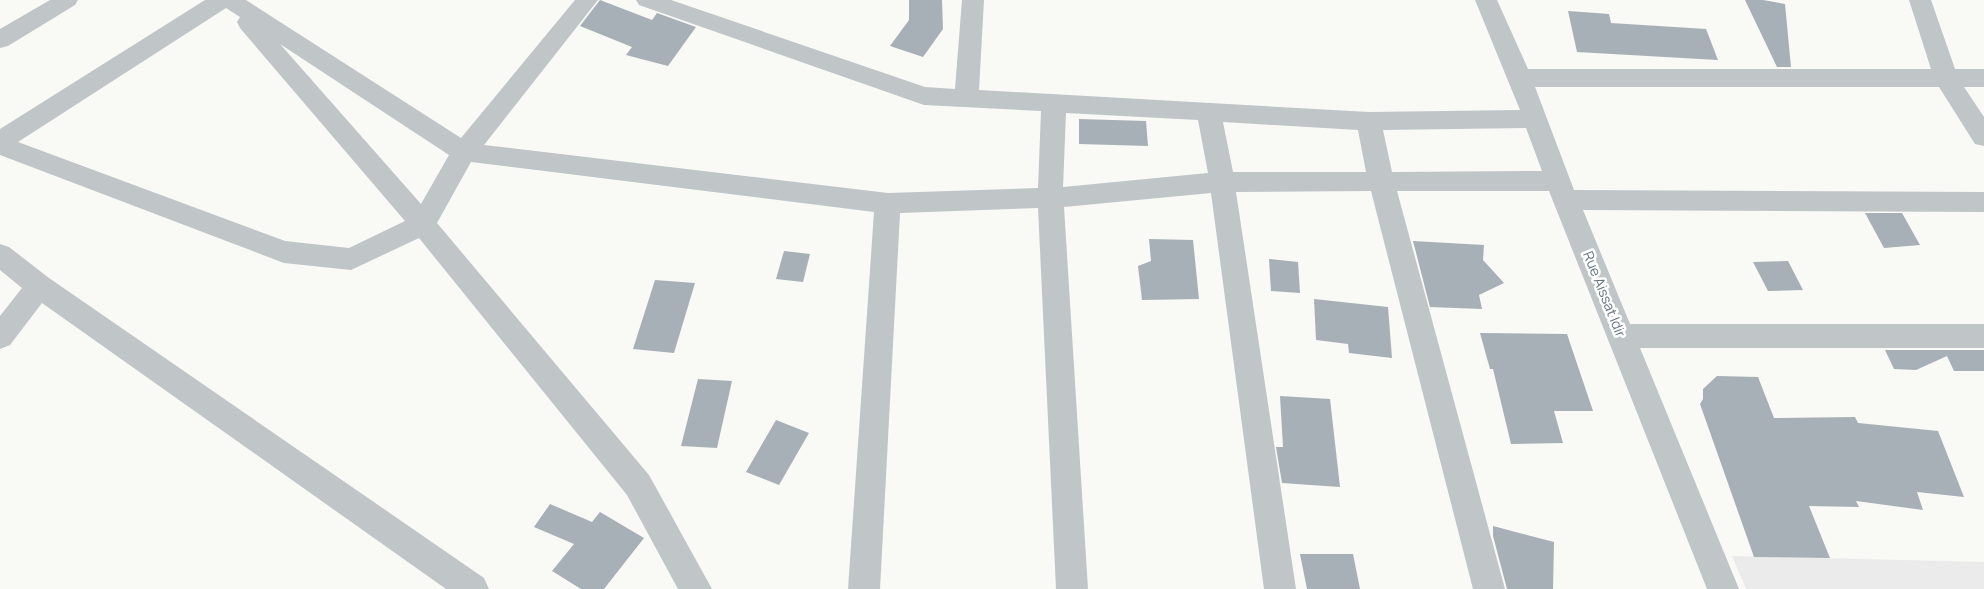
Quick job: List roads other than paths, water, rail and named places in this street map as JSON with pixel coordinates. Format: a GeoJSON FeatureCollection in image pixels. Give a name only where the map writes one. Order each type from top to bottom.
{"type":"FeatureCollection","features":[{"type":"Feature","properties":{"kind":"street"},"geometry":{"type":"LineString","coordinates":[[0,40],[67,0]]}},
{"type":"Feature","properties":{"kind":"street"},"geometry":{"type":"LineString","coordinates":[[0,141],[222,0]]}},
{"type":"Feature","properties":{"kind":"street"},"geometry":{"type":"LineString","coordinates":[[230,0],[464,152],[888,203],[1050,198],[1222,182],[1381,181],[1563,190],[1984,202]]}},
{"type":"Feature","properties":{"kind":"street"},"geometry":{"type":"LineString","coordinates":[[230,0],[423,224],[638,485],[696,589]]}},
{"type":"Feature","properties":{"kind":"street"},"geometry":{"type":"LineString","coordinates":[[0,145],[284,252],[351,259],[423,224],[464,152],[587,0]]}},
{"type":"Feature","properties":{"kind":"street"},"geometry":{"type":"LineString","coordinates":[[647,0],[924,96],[1369,121],[1535,120]]}},
{"type":"Feature","properties":{"kind":"street"},"geometry":{"type":"LineString","coordinates":[[966,99],[973,0]]}},
{"type":"Feature","properties":{"kind":"street","name":"Rue Aissat Idir"},"geometry":{"type":"LineString","coordinates":[[1486,0],[1520,78],[1535,120],[1723,589]]}},
{"type":"Feature","properties":{"kind":"street"},"geometry":{"type":"LineString","coordinates":[[1920,0],[1946,78],[1984,136]]}},
{"type":"Feature","properties":{"kind":"street"},"geometry":{"type":"LineString","coordinates":[[1520,78],[1984,78]]}},
{"type":"Feature","properties":{"kind":"street"},"geometry":{"type":"LineString","coordinates":[[1054,104],[1050,198],[1072,589]]}},
{"type":"Feature","properties":{"kind":"street"},"geometry":{"type":"LineString","coordinates":[[1209,113],[1222,182],[1280,589]]}},
{"type":"Feature","properties":{"kind":"street"},"geometry":{"type":"LineString","coordinates":[[1369,121],[1381,181],[1489,589]]}},
{"type":"Feature","properties":{"kind":"street"},"geometry":{"type":"LineString","coordinates":[[864,589],[888,203]]}},
{"type":"Feature","properties":{"kind":"street"},"geometry":{"type":"LineString","coordinates":[[0,255],[39,286],[473,589]]}},
{"type":"Feature","properties":{"kind":"street"},"geometry":{"type":"LineString","coordinates":[[0,337],[39,286]]}},
{"type":"Feature","properties":{"kind":"street"},"geometry":{"type":"LineString","coordinates":[[1622,336],[1984,336]]}}]}
